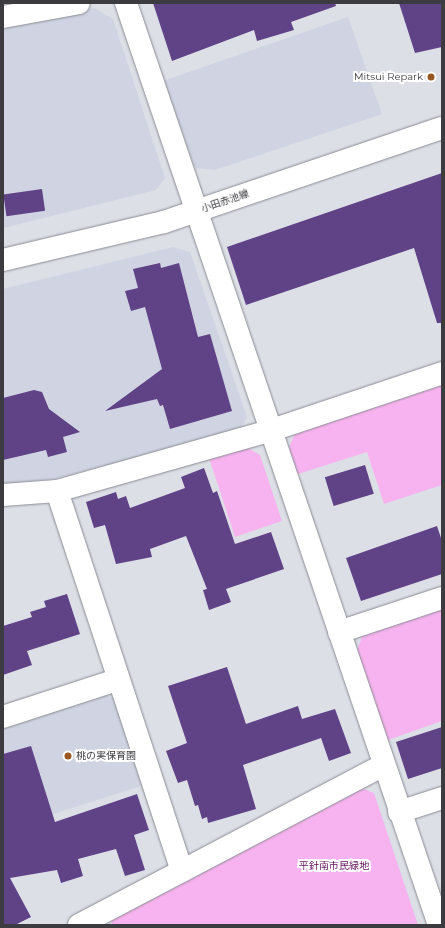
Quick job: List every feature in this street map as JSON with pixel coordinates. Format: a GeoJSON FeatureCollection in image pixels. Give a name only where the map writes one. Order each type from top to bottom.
{"type":"FeatureCollection","features":[{"type":"Feature","properties":{"kind":"street"},"geometry":{"type":"LineString","coordinates":[[3,17],[80,3]]}},
{"type":"Feature","properties":{"kind":"street"},"geometry":{"type":"LineString","coordinates":[[126,3],[272,430],[399,812],[439,925]]}},
{"type":"Feature","properties":{"kind":"street","name":"小田赤池線"},"geometry":{"type":"LineString","coordinates":[[3,260],[198,211],[442,128]]}},
{"type":"Feature","properties":{"kind":"street"},"geometry":{"type":"LineString","coordinates":[[3,495],[57,490],[272,430],[442,373]]}},
{"type":"Feature","properties":{"kind":"street"},"geometry":{"type":"LineString","coordinates":[[57,490],[117,680],[182,871]]}},
{"type":"Feature","properties":{"kind":"street"},"geometry":{"type":"LineString","coordinates":[[339,632],[442,598]]}},
{"type":"Feature","properties":{"kind":"street"},"geometry":{"type":"LineString","coordinates":[[3,717],[117,680]]}},
{"type":"Feature","properties":{"kind":"street"},"geometry":{"type":"LineString","coordinates":[[79,925],[384,765]]}},
{"type":"Feature","properties":{"kind":"street"},"geometry":{"type":"LineString","coordinates":[[399,812],[442,798]]}},
{"type":"Feature","properties":{"kind":"shaded area"},"geometry":{"type":"Polygon","coordinates":[[[94,8],[113,19],[165,178],[156,190],[3,228],[3,26],[94,8]]]}},
{"type":"Feature","properties":{"kind":"shaded area"},"geometry":{"type":"Polygon","coordinates":[[[348,17],[382,114],[215,170],[195,168],[163,81],[348,17]]]}},
{"type":"Feature","properties":{"kind":"shaded area"},"geometry":{"type":"Polygon","coordinates":[[[173,247],[190,252],[247,417],[240,430],[53,479],[3,485],[3,289],[173,247]]]}},
{"type":"Feature","properties":{"kind":"shaded area","name":"桃の実保育園"},"geometry":{"type":"Polygon","coordinates":[[[106,695],[115,699],[144,785],[3,830],[3,726],[106,695]]]}},
{"type":"Feature","properties":{"kind":"green space"},"geometry":{"type":"Polygon","coordinates":[[[442,383],[442,485],[384,504],[367,452],[295,475],[287,451],[295,434],[442,383]]]}},
{"type":"Feature","properties":{"kind":"green space"},"geometry":{"type":"Polygon","coordinates":[[[248,448],[260,455],[282,521],[235,537],[209,458],[248,448]]]}},
{"type":"Feature","properties":{"kind":"green space"},"geometry":{"type":"Polygon","coordinates":[[[442,608],[442,721],[385,741],[356,653],[363,634],[442,608]]]}},
{"type":"Feature","properties":{"kind":"green space","name":"平針南市民緑地"},"geometry":{"type":"Polygon","coordinates":[[[359,787],[374,793],[418,925],[113,925],[109,918],[359,787]]]}},
{"type":"Feature","properties":{"kind":"building"},"geometry":{"type":"Polygon","coordinates":[[[153,3],[335,3],[336,6],[291,22],[294,30],[257,41],[254,30],[172,61],[153,3]]]}},
{"type":"Feature","properties":{"kind":"building"},"geometry":{"type":"Polygon","coordinates":[[[399,3],[442,3],[442,47],[415,53],[399,3]]]}},
{"type":"Feature","properties":{"kind":"building"},"geometry":{"type":"Polygon","coordinates":[[[442,173],[442,323],[437,323],[414,248],[246,305],[227,247],[442,173]]]}},
{"type":"Feature","properties":{"kind":"building"},"geometry":{"type":"Polygon","coordinates":[[[42,189],[45,211],[6,216],[3,194],[42,189]]]}},
{"type":"Feature","properties":{"kind":"building"},"geometry":{"type":"Polygon","coordinates":[[[160,263],[161,268],[179,263],[198,337],[210,334],[232,411],[170,429],[163,405],[160,406],[157,399],[105,411],[162,369],[145,307],[131,311],[125,291],[138,288],[133,269],[160,263]]]}},
{"type":"Feature","properties":{"kind":"building"},"geometry":{"type":"Polygon","coordinates":[[[34,390],[42,392],[49,409],[80,432],[63,437],[67,452],[48,457],[46,450],[3,460],[3,398],[34,390]]]}},
{"type":"Feature","properties":{"kind":"building"},"geometry":{"type":"Polygon","coordinates":[[[365,465],[374,494],[334,506],[325,477],[365,465]]]}},
{"type":"Feature","properties":{"kind":"building"},"geometry":{"type":"Polygon","coordinates":[[[204,468],[213,493],[217,491],[235,544],[271,532],[284,569],[226,589],[231,602],[209,610],[203,590],[207,589],[186,536],[150,549],[152,557],[116,564],[105,525],[94,528],[86,502],[116,492],[118,499],[126,496],[130,508],[185,488],[181,477],[204,468]]]}},
{"type":"Feature","properties":{"kind":"building"},"geometry":{"type":"Polygon","coordinates":[[[437,526],[442,541],[442,574],[361,601],[346,558],[437,526]]]}},
{"type":"Feature","properties":{"kind":"building"},"geometry":{"type":"Polygon","coordinates":[[[67,594],[80,634],[27,651],[32,665],[3,675],[3,626],[32,617],[30,612],[46,607],[44,601],[67,594]]]}},
{"type":"Feature","properties":{"kind":"building"},"geometry":{"type":"Polygon","coordinates":[[[227,667],[246,724],[298,706],[302,719],[335,709],[351,753],[329,761],[321,738],[243,765],[256,809],[208,823],[207,817],[202,819],[198,805],[195,806],[187,780],[178,783],[166,751],[187,743],[168,686],[227,667]]]}},
{"type":"Feature","properties":{"kind":"building"},"geometry":{"type":"Polygon","coordinates":[[[442,727],[442,768],[408,779],[396,742],[442,727]]]}},
{"type":"Feature","properties":{"kind":"building"},"geometry":{"type":"Polygon","coordinates":[[[31,746],[55,822],[137,794],[149,830],[134,835],[145,870],[125,876],[116,849],[78,859],[83,876],[61,883],[57,870],[10,878],[31,917],[15,925],[3,925],[3,754],[31,746]]]}},
{"type":"Feature","properties":{"kind":"place","name":"Mitsui Repark"},"geometry":{"type":"Point","coordinates":[431,77]}},
{"type":"Feature","properties":{"kind":"place","name":"桃の実保育園"},"geometry":{"type":"Point","coordinates":[68,756]}}]}
